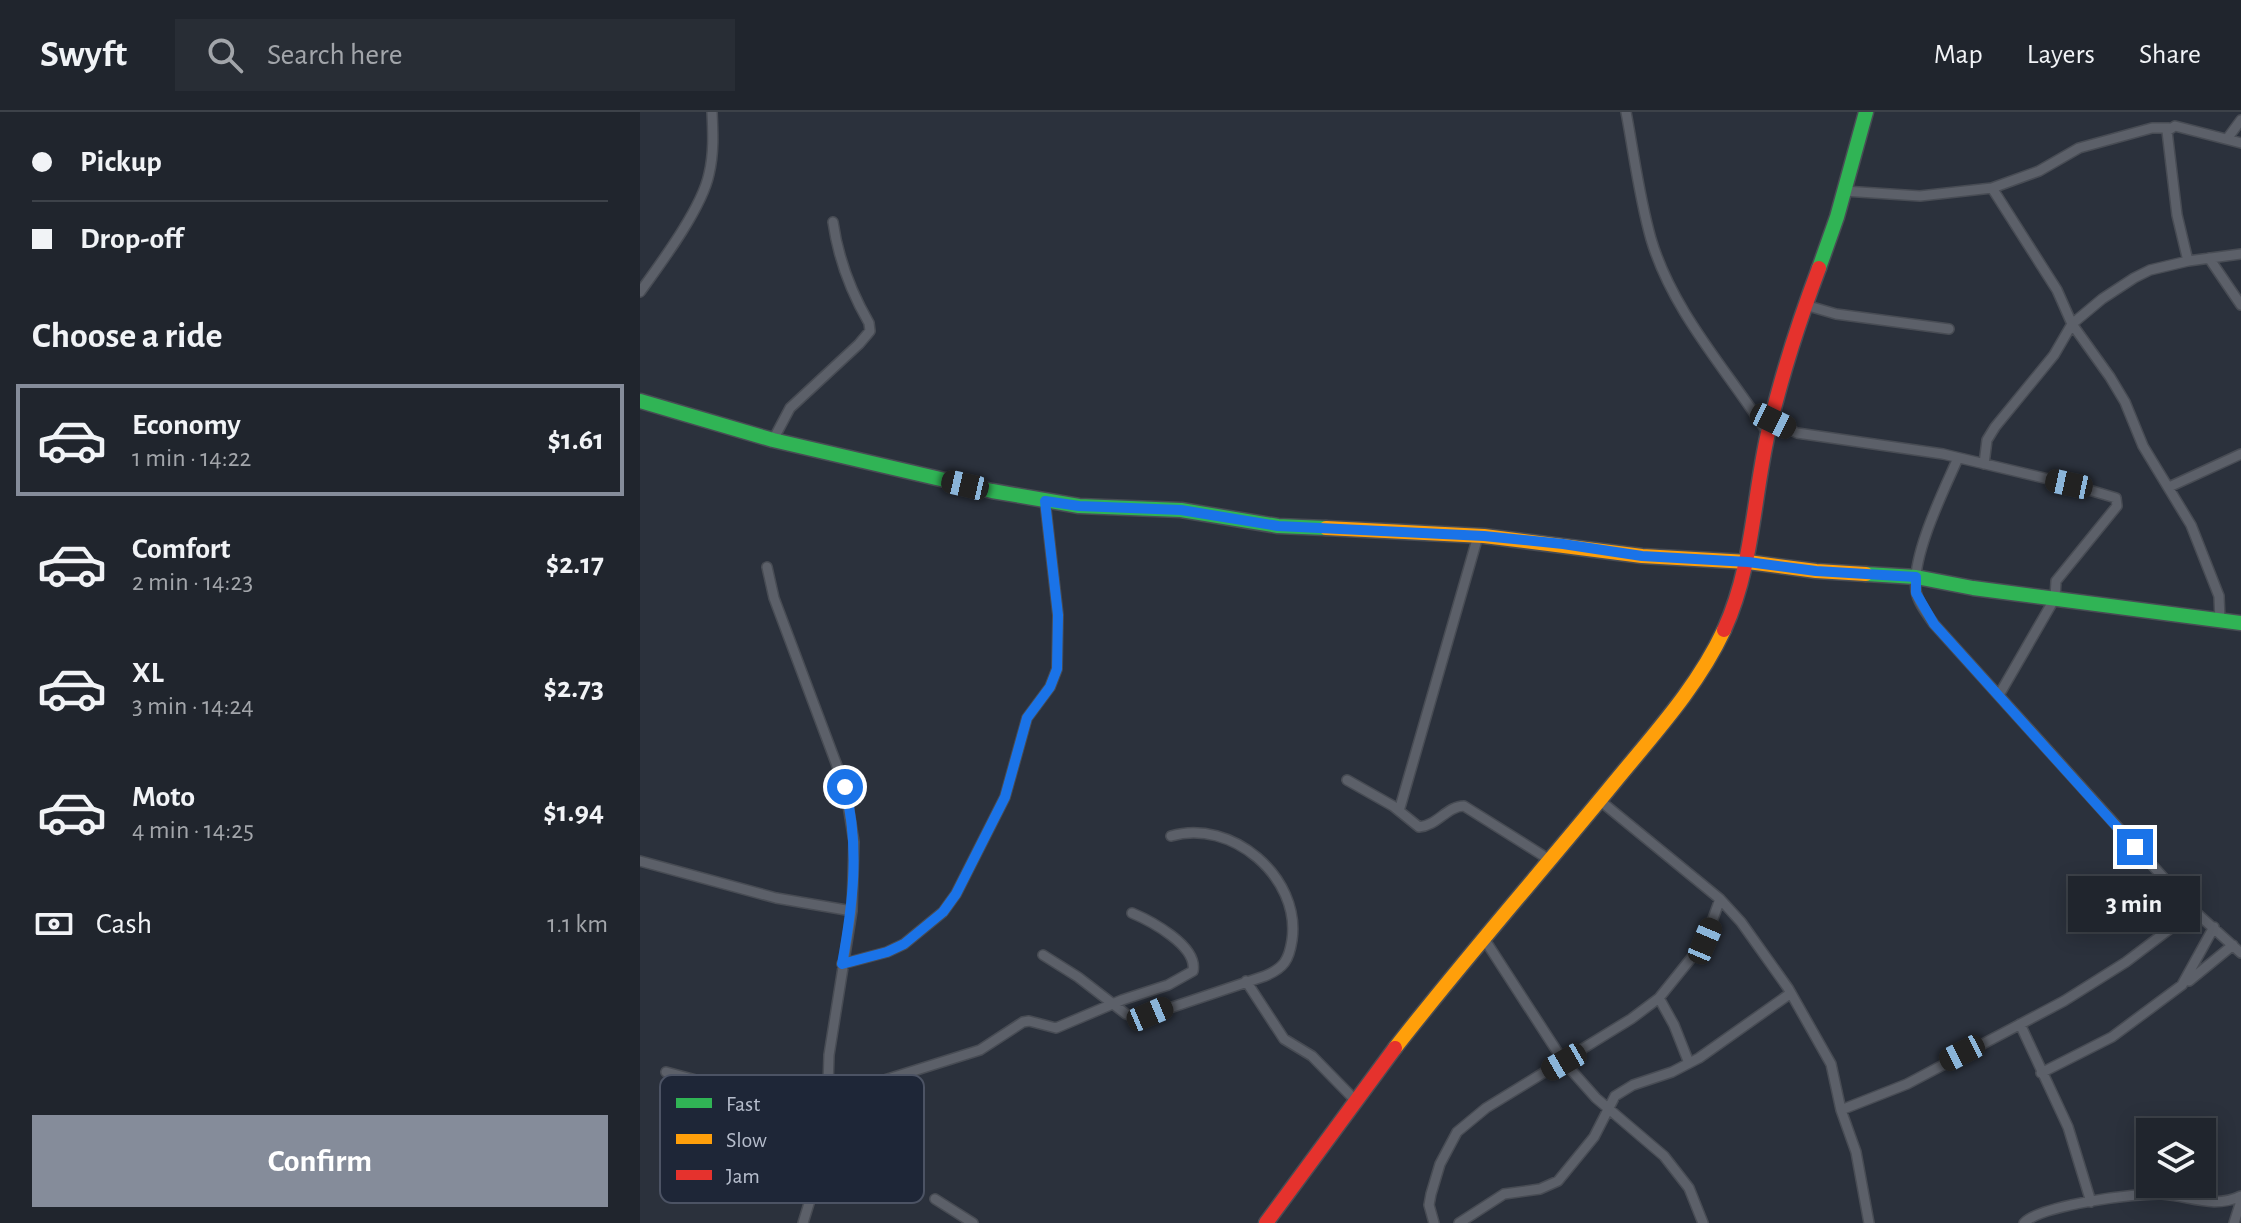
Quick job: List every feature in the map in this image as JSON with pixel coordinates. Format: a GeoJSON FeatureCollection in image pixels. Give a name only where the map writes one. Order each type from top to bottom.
{"type":"FeatureCollection","features":[{"type":"Feature","properties":{"kind":"street"},"geometry":{"type":"LineString","coordinates":[[640,292],[695,207],[709,177],[713,147],[712,112]]}},
{"type":"Feature","properties":{"kind":"street"},"geometry":{"type":"LineString","coordinates":[[1626,112],[1637,182],[1652,241],[1677,299],[1704,343],[1770,428],[1958,458],[2116,498],[2117,506],[2056,581],[2055,598],[1999,695]]}},
{"type":"Feature","properties":{"kind":"street"},"geometry":{"type":"LineString","coordinates":[[1266,1223],[1483,937],[1687,693],[1711,658],[1732,613],[1748,562],[1770,428],[1866,112]]}},
{"type":"Feature","properties":{"kind":"street"},"geometry":{"type":"LineString","coordinates":[[2227,139],[2241,120]]}},
{"type":"Feature","properties":{"kind":"street"},"geometry":{"type":"LineString","coordinates":[[1844,191],[1920,196],[1992,188],[2039,171],[2079,148],[2152,128],[2175,126],[2241,143]]}},
{"type":"Feature","properties":{"kind":"street"},"geometry":{"type":"LineString","coordinates":[[2169,128],[2167,135],[2174,192],[2188,261]]}},
{"type":"Feature","properties":{"kind":"street"},"geometry":{"type":"LineString","coordinates":[[1992,188],[2057,290],[2072,324],[2125,402],[2143,446],[2169,487],[2206,558],[2219,596],[2220,621]]}},
{"type":"Feature","properties":{"kind":"street"},"geometry":{"type":"LineString","coordinates":[[773,440],[790,408],[870,331],[847,276],[833,222]]}},
{"type":"Feature","properties":{"kind":"street"},"geometry":{"type":"LineString","coordinates":[[1984,464],[1987,440],[1995,427],[2054,355],[2072,324],[2134,278],[2150,270],[2241,254]]}},
{"type":"Feature","properties":{"kind":"street"},"geometry":{"type":"LineString","coordinates":[[2209,258],[2241,305]]}},
{"type":"Feature","properties":{"kind":"street"},"geometry":{"type":"LineString","coordinates":[[1805,305],[1836,314],[1949,329]]}},
{"type":"Feature","properties":{"kind":"street"},"geometry":{"type":"LineString","coordinates":[[640,401],[773,440],[1079,506],[1181,510],[1278,526],[1478,536],[1642,556],[1916,577],[1973,588],[2241,623]]}},
{"type":"Feature","properties":{"kind":"street"},"geometry":{"type":"LineString","coordinates":[[2169,487],[2241,454]]}},
{"type":"Feature","properties":{"kind":"street"},"geometry":{"type":"LineString","coordinates":[[1958,458],[1935,513],[1916,577],[1916,593],[1923,608],[2191,908],[2241,953]]}},
{"type":"Feature","properties":{"kind":"street"},"geometry":{"type":"LineString","coordinates":[[842,964],[904,944],[943,912],[956,894],[1005,797],[1027,718],[1050,687],[1057,669],[1058,615],[1045,501]]}},
{"type":"Feature","properties":{"kind":"street"},"geometry":{"type":"LineString","coordinates":[[1399,811],[1478,536]]}},
{"type":"Feature","properties":{"kind":"street"},"geometry":{"type":"LineString","coordinates":[[767,567],[774,598],[847,795],[854,842],[852,911],[834,1011],[828,1075]]}},
{"type":"Feature","properties":{"kind":"street"},"geometry":{"type":"LineString","coordinates":[[1347,780],[1399,811],[1415,826],[1424,827],[1457,806],[1464,806],[1550,860]]}},
{"type":"Feature","properties":{"kind":"street"},"geometry":{"type":"LineString","coordinates":[[1598,799],[1720,899],[1741,922],[1791,993],[1831,1064],[1841,1110],[1856,1152],[1869,1223]]}},
{"type":"Feature","properties":{"kind":"street"},"geometry":{"type":"LineString","coordinates":[[1043,955],[1126,1014],[1140,1018],[1278,970],[1287,961],[1293,930],[1287,897],[1276,878],[1251,851],[1214,835],[1198,832],[1171,836]]}},
{"type":"Feature","properties":{"kind":"street"},"geometry":{"type":"LineString","coordinates":[[640,861],[762,895],[852,911]]}},
{"type":"Feature","properties":{"kind":"street"},"geometry":{"type":"LineString","coordinates":[[1434,1223],[1429,1205],[1431,1194],[1440,1164],[1457,1132],[1486,1108],[1564,1062],[1659,998],[1705,941],[1720,899]]}},
{"type":"Feature","properties":{"kind":"street"},"geometry":{"type":"LineString","coordinates":[[1841,1110],[1907,1084],[2091,986],[2159,937],[2191,908]]}},
{"type":"Feature","properties":{"kind":"street"},"geometry":{"type":"LineString","coordinates":[[905,1075],[980,1050],[1023,1022],[1056,1028],[1189,975],[1194,967],[1193,961],[1183,946],[1169,933],[1132,913]]}},
{"type":"Feature","properties":{"kind":"street"},"geometry":{"type":"LineString","coordinates":[[2182,985],[2214,927]]}},
{"type":"Feature","properties":{"kind":"street"},"geometry":{"type":"LineString","coordinates":[[1483,937],[1564,1062],[1584,1086],[1650,1143],[1683,1179],[1703,1223]]}},
{"type":"Feature","properties":{"kind":"street"},"geometry":{"type":"LineString","coordinates":[[2041,1073],[2112,1037],[2233,945]]}},
{"type":"Feature","properties":{"kind":"street"},"geometry":{"type":"LineString","coordinates":[[1246,981],[1284,1039],[1312,1056],[1356,1101]]}},
{"type":"Feature","properties":{"kind":"street"},"geometry":{"type":"LineString","coordinates":[[1459,1223],[1504,1194],[1540,1189],[1558,1181],[1594,1137],[1615,1096],[1633,1085],[1689,1063],[1791,993]]}},
{"type":"Feature","properties":{"kind":"street"},"geometry":{"type":"LineString","coordinates":[[1659,998],[1689,1063]]}},
{"type":"Feature","properties":{"kind":"street"},"geometry":{"type":"LineString","coordinates":[[2020,1024],[2068,1127],[2091,1202]]}},
{"type":"Feature","properties":{"kind":"street"},"geometry":{"type":"LineString","coordinates":[[666,1072],[677,1075]]}},
{"type":"Feature","properties":{"kind":"street"},"geometry":{"type":"LineString","coordinates":[[2024,1223],[2038,1214],[2091,1202],[2162,1194],[2223,1203],[2241,1199],[2234,1223]]}},
{"type":"Feature","properties":{"kind":"street"},"geometry":{"type":"LineString","coordinates":[[935,1199],[973,1223]]}},
{"type":"Feature","properties":{"kind":"street"},"geometry":{"type":"LineString","coordinates":[[803,1223],[809,1203]]}},
{"type":"Feature","properties":{"kind":"traffic: fast"},"geometry":{"type":"LineString","coordinates":[[1819,268],[1837,217],[1866,112]]}},
{"type":"Feature","properties":{"kind":"traffic: fast"},"geometry":{"type":"LineString","coordinates":[[640,401],[773,440],[992,491],[1079,506],[1181,510],[1278,526],[1326,528]]}},
{"type":"Feature","properties":{"kind":"traffic: fast"},"geometry":{"type":"LineString","coordinates":[[1866,574],[1916,577],[1973,588],[2241,623]]}},
{"type":"Feature","properties":{"kind":"traffic: slow"},"geometry":{"type":"LineString","coordinates":[[1326,528],[1484,536],[1642,556],[1748,562],[1866,574]]}},
{"type":"Feature","properties":{"kind":"traffic: slow"},"geometry":{"type":"LineString","coordinates":[[1395,1048],[1673,710],[1701,672],[1724,630]]}},
{"type":"Feature","properties":{"kind":"traffic: jam"},"geometry":{"type":"LineString","coordinates":[[1724,630],[1747,557],[1773,412],[1819,268]]}},
{"type":"Feature","properties":{"kind":"traffic: jam"},"geometry":{"type":"LineString","coordinates":[[1266,1223],[1395,1048]]}},
{"type":"Feature","properties":{"kind":"route"},"geometry":{"type":"LineString","coordinates":[[845,787],[852,818],[855,865],[852,911],[842,964],[904,944],[943,912],[956,894],[1005,797],[1027,718],[1050,687],[1057,669],[1058,615],[1045,501],[1079,506],[1181,510],[1278,526],[1484,536],[1642,556],[1916,577],[1916,593],[1934,624],[2135,847]]}}]}
